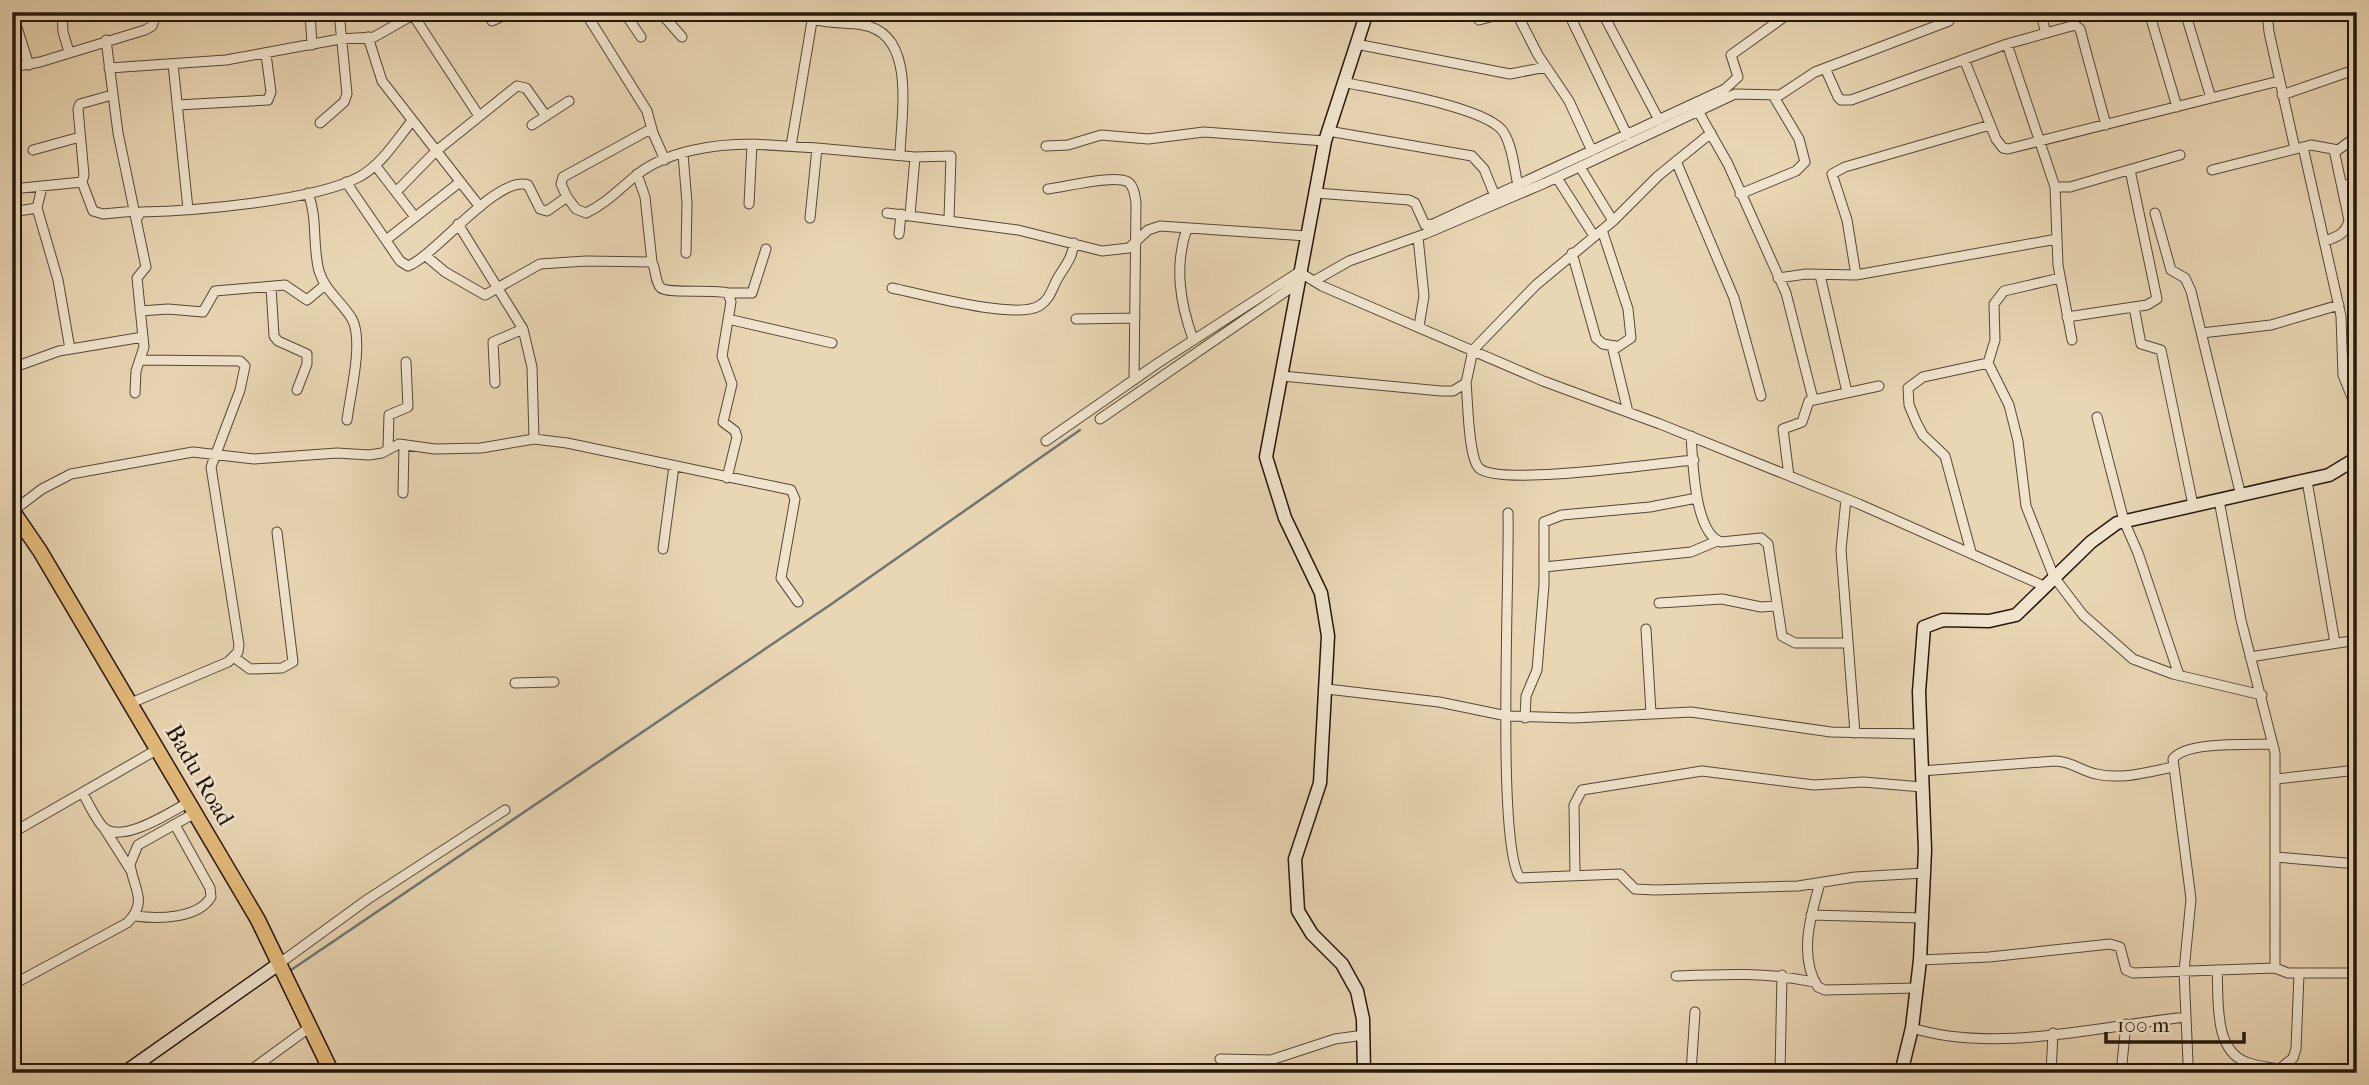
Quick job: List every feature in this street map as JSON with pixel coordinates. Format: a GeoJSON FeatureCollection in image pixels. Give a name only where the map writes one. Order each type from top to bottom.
{"type":"FeatureCollection","features":[{"type":"Feature","properties":{"kind":"main road","name":"Badu Road"},"geometry":{"type":"LineString","coordinates":[[13,510],[131,703],[258,920],[332,1073]]}},
{"type":"Feature","properties":{"kind":"street"},"geometry":{"type":"LineString","coordinates":[[12,12],[29,65]]}},
{"type":"Feature","properties":{"kind":"street"},"geometry":{"type":"LineString","coordinates":[[62,12],[63,32],[69,52]]}},
{"type":"Feature","properties":{"kind":"street"},"geometry":{"type":"LineString","coordinates":[[12,67],[29,65],[152,26],[157,12]]}},
{"type":"Feature","properties":{"kind":"street"},"geometry":{"type":"LineString","coordinates":[[310,12],[312,45]]}},
{"type":"Feature","properties":{"kind":"street"},"geometry":{"type":"LineString","coordinates":[[320,123],[344,102],[348,93],[340,39],[340,12]]}},
{"type":"Feature","properties":{"kind":"street"},"geometry":{"type":"LineString","coordinates":[[488,12],[492,21],[511,12]]}},
{"type":"Feature","properties":{"kind":"street"},"geometry":{"type":"LineString","coordinates":[[585,12],[647,111],[665,160]]}},
{"type":"Feature","properties":{"kind":"street"},"geometry":{"type":"LineString","coordinates":[[624,12],[641,37]]}},
{"type":"Feature","properties":{"kind":"street"},"geometry":{"type":"LineString","coordinates":[[660,12],[682,37]]}},
{"type":"Feature","properties":{"kind":"street"},"geometry":{"type":"LineString","coordinates":[[800,12],[812,20],[863,25],[881,31],[895,49],[902,66],[900,154]]}},
{"type":"Feature","properties":{"kind":"street"},"geometry":{"type":"LineString","coordinates":[[1364,1073],[1361,1005],[1350,976],[1303,923],[1296,894],[1295,859],[1320,783],[1327,689],[1326,610],[1315,577],[1285,518],[1266,457],[1327,136],[1367,12]]}},
{"type":"Feature","properties":{"kind":"street"},"geometry":{"type":"LineString","coordinates":[[1442,12],[1463,12]]}},
{"type":"Feature","properties":{"kind":"street"},"geometry":{"type":"LineString","coordinates":[[1472,12],[1479,20],[1508,12]]}},
{"type":"Feature","properties":{"kind":"street"},"geometry":{"type":"LineString","coordinates":[[1516,12],[1546,67],[1569,101],[1592,151]]}},
{"type":"Feature","properties":{"kind":"street"},"geometry":{"type":"LineString","coordinates":[[1568,12],[1627,135]]}},
{"type":"Feature","properties":{"kind":"street"},"geometry":{"type":"LineString","coordinates":[[1602,12],[1659,120]]}},
{"type":"Feature","properties":{"kind":"street"},"geometry":{"type":"LineString","coordinates":[[1316,193],[1409,200],[1415,203],[1421,222],[1428,226],[1732,85],[1738,73],[1731,55],[1791,12]]}},
{"type":"Feature","properties":{"kind":"street"},"geometry":{"type":"LineString","coordinates":[[2040,12],[2046,33]]}},
{"type":"Feature","properties":{"kind":"street"},"geometry":{"type":"LineString","coordinates":[[2149,12],[2177,107]]}},
{"type":"Feature","properties":{"kind":"street"},"geometry":{"type":"LineString","coordinates":[[2185,12],[2211,98]]}},
{"type":"Feature","properties":{"kind":"street"},"geometry":{"type":"LineString","coordinates":[[2267,12],[2282,95],[2325,241],[2342,326],[2340,359],[2347,387],[2357,410]]}},
{"type":"Feature","properties":{"kind":"street"},"geometry":{"type":"LineString","coordinates":[[109,68],[266,54],[340,39],[380,35],[416,13],[479,116]]}},
{"type":"Feature","properties":{"kind":"street"},"geometry":{"type":"LineString","coordinates":[[791,146],[812,20]]}},
{"type":"Feature","properties":{"kind":"street"},"geometry":{"type":"LineString","coordinates":[[1314,281],[1349,261],[1418,237],[1580,167],[1740,93],[1774,97],[1825,68],[1949,21]]}},
{"type":"Feature","properties":{"kind":"street"},"geometry":{"type":"LineString","coordinates":[[1825,68],[1838,97],[1845,101],[2007,44],[2075,25],[2080,29],[2106,125]]}},
{"type":"Feature","properties":{"kind":"street"},"geometry":{"type":"LineString","coordinates":[[368,37],[382,80],[480,207]]}},
{"type":"Feature","properties":{"kind":"street"},"geometry":{"type":"LineString","coordinates":[[106,40],[112,95],[146,267],[137,278],[143,337],[135,393]]}},
{"type":"Feature","properties":{"kind":"street"},"geometry":{"type":"LineString","coordinates":[[1356,44],[1510,74],[1546,67]]}},
{"type":"Feature","properties":{"kind":"street"},"geometry":{"type":"LineString","coordinates":[[2007,44],[2055,187],[2060,278],[2072,340]]}},
{"type":"Feature","properties":{"kind":"street"},"geometry":{"type":"LineString","coordinates":[[177,105],[268,100],[271,92],[266,54]]}},
{"type":"Feature","properties":{"kind":"street"},"geometry":{"type":"LineString","coordinates":[[1964,60],[1990,125],[2003,148],[2039,143],[2279,82]]}},
{"type":"Feature","properties":{"kind":"street"},"geometry":{"type":"LineString","coordinates":[[173,64],[188,209]]}},
{"type":"Feature","properties":{"kind":"street"},"geometry":{"type":"LineString","coordinates":[[2282,95],[2357,69]]}},
{"type":"Feature","properties":{"kind":"street"},"geometry":{"type":"LineString","coordinates":[[1343,82],[1445,105],[1488,120],[1504,132],[1518,185]]}},
{"type":"Feature","properties":{"kind":"street"},"geometry":{"type":"LineString","coordinates":[[396,192],[435,152],[520,85],[526,88],[546,116]]}},
{"type":"Feature","properties":{"kind":"street"},"geometry":{"type":"LineString","coordinates":[[112,95],[80,104],[77,114],[84,175],[82,182],[93,211],[103,214],[188,209],[308,193],[346,182],[375,165],[411,121]]}},
{"type":"Feature","properties":{"kind":"street"},"geometry":{"type":"LineString","coordinates":[[1740,194],[1796,171],[1805,162],[1799,139],[1774,97]]}},
{"type":"Feature","properties":{"kind":"street"},"geometry":{"type":"LineString","coordinates":[[531,125],[569,101]]}},
{"type":"Feature","properties":{"kind":"street"},"geometry":{"type":"LineString","coordinates":[[1698,111],[1740,194],[1791,307],[1813,399]]}},
{"type":"Feature","properties":{"kind":"street"},"geometry":{"type":"LineString","coordinates":[[1856,275],[1847,219],[1832,174],[1845,167],[1990,125]]}},
{"type":"Feature","properties":{"kind":"street"},"geometry":{"type":"LineString","coordinates":[[653,133],[647,131],[563,177],[561,184],[576,209],[586,213],[620,192],[637,174],[665,160],[683,154],[752,144],[915,157],[951,156],[949,219]]}},
{"type":"Feature","properties":{"kind":"street"},"geometry":{"type":"LineString","coordinates":[[1046,146],[1068,145],[1101,135],[1148,139],[1204,132],[1327,136],[1472,156],[1484,169],[1495,196]]}},
{"type":"Feature","properties":{"kind":"street"},"geometry":{"type":"LineString","coordinates":[[1694,460],[1513,476],[1485,472],[1474,459],[1466,383],[1473,350],[1572,253],[1613,221],[1676,161],[1711,133]]}},
{"type":"Feature","properties":{"kind":"street"},"geometry":{"type":"LineString","coordinates":[[2211,170],[2317,145],[2334,150],[2342,148],[2357,136]]}},
{"type":"Feature","properties":{"kind":"street"},"geometry":{"type":"LineString","coordinates":[[33,150],[80,137]]}},
{"type":"Feature","properties":{"kind":"street"},"geometry":{"type":"LineString","coordinates":[[749,204],[752,144]]}},
{"type":"Feature","properties":{"kind":"street"},"geometry":{"type":"LineString","coordinates":[[810,218],[817,148]]}},
{"type":"Feature","properties":{"kind":"street"},"geometry":{"type":"LineString","coordinates":[[2325,241],[2340,236],[2347,228],[2349,207],[2334,150]]}},
{"type":"Feature","properties":{"kind":"street"},"geometry":{"type":"LineString","coordinates":[[683,154],[687,203],[686,253]]}},
{"type":"Feature","properties":{"kind":"street"},"geometry":{"type":"LineString","coordinates":[[2055,187],[2070,187],[2180,155]]}},
{"type":"Feature","properties":{"kind":"street"},"geometry":{"type":"LineString","coordinates":[[899,234],[906,215],[915,157]]}},
{"type":"Feature","properties":{"kind":"street"},"geometry":{"type":"LineString","coordinates":[[1676,161],[1734,298],[1761,396]]}},
{"type":"Feature","properties":{"kind":"street"},"geometry":{"type":"LineString","coordinates":[[375,165],[415,217]]}},
{"type":"Feature","properties":{"kind":"street"},"geometry":{"type":"LineString","coordinates":[[1580,167],[1613,221]]}},
{"type":"Feature","properties":{"kind":"street"},"geometry":{"type":"LineString","coordinates":[[2067,317],[2152,304],[2157,299],[2130,170]]}},
{"type":"Feature","properties":{"kind":"street"},"geometry":{"type":"LineString","coordinates":[[637,174],[645,197],[652,262],[663,289],[752,293],[766,249]]}},
{"type":"Feature","properties":{"kind":"street"},"geometry":{"type":"LineString","coordinates":[[1557,177],[1598,233],[1632,332],[1625,343],[1615,346],[1604,344],[1596,338],[1572,253]]}},
{"type":"Feature","properties":{"kind":"street"},"geometry":{"type":"LineString","coordinates":[[1048,189],[1112,179],[1128,182],[1136,203],[1134,380]]}},
{"type":"Feature","properties":{"kind":"street"},"geometry":{"type":"LineString","coordinates":[[12,190],[82,182]]}},
{"type":"Feature","properties":{"kind":"street"},"geometry":{"type":"LineString","coordinates":[[346,182],[405,266],[426,256],[458,224],[510,188],[524,183],[540,209],[547,211],[567,197]]}},
{"type":"Feature","properties":{"kind":"street"},"geometry":{"type":"LineString","coordinates":[[386,240],[460,182]]}},
{"type":"Feature","properties":{"kind":"street"},"geometry":{"type":"LineString","coordinates":[[2343,186],[2357,184]]}},
{"type":"Feature","properties":{"kind":"street"},"geometry":{"type":"LineString","coordinates":[[42,187],[37,208],[58,279],[70,349]]}},
{"type":"Feature","properties":{"kind":"street"},"geometry":{"type":"LineString","coordinates":[[308,193],[316,217],[316,257],[325,285],[350,316],[357,331],[347,420]]}},
{"type":"Feature","properties":{"kind":"street"},"geometry":{"type":"LineString","coordinates":[[12,212],[37,208]]}},
{"type":"Feature","properties":{"kind":"street"},"geometry":{"type":"LineString","coordinates":[[887,213],[949,219],[1102,251],[1135,246],[1153,227],[1307,236]]}},
{"type":"Feature","properties":{"kind":"street"},"geometry":{"type":"LineString","coordinates":[[2155,213],[2171,270],[2187,282],[2241,496]]}},
{"type":"Feature","properties":{"kind":"street"},"geometry":{"type":"LineString","coordinates":[[458,224],[523,329],[532,367],[534,439]]}},
{"type":"Feature","properties":{"kind":"street"},"geometry":{"type":"LineString","coordinates":[[1187,228],[1180,262],[1180,282],[1182,305],[1194,340]]}},
{"type":"Feature","properties":{"kind":"street"},"geometry":{"type":"LineString","coordinates":[[1418,237],[1424,296],[1419,326]]}},
{"type":"Feature","properties":{"kind":"street"},"geometry":{"type":"LineString","coordinates":[[1778,278],[1856,275],[2057,239]]}},
{"type":"Feature","properties":{"kind":"street"},"geometry":{"type":"LineString","coordinates":[[892,288],[986,307],[1031,310],[1048,299],[1060,273],[1069,264],[1074,243]]}},
{"type":"Feature","properties":{"kind":"street"},"geometry":{"type":"LineString","coordinates":[[426,256],[445,272],[488,295],[535,266],[547,263],[630,260],[652,262]]}},
{"type":"Feature","properties":{"kind":"street"},"geometry":{"type":"LineString","coordinates":[[1820,275],[1847,392]]}},
{"type":"Feature","properties":{"kind":"street"},"geometry":{"type":"LineString","coordinates":[[1100,419],[1299,278]]}},
{"type":"Feature","properties":{"kind":"street"},"geometry":{"type":"LineString","coordinates":[[1046,441],[1194,340],[1299,278],[1314,281],[1543,381],[1691,436],[2049,582],[2119,648],[2147,666],[2262,695]]}},
{"type":"Feature","properties":{"kind":"street"},"geometry":{"type":"LineString","coordinates":[[2049,582],[2029,518],[2018,441],[2009,405],[1988,363],[1996,340],[1994,304],[1997,298],[2012,289],[2060,278]]}},
{"type":"Feature","properties":{"kind":"street"},"geometry":{"type":"LineString","coordinates":[[140,312],[167,309],[203,312],[215,291],[292,287],[307,300],[325,285]]}},
{"type":"Feature","properties":{"kind":"street"},"geometry":{"type":"LineString","coordinates":[[271,287],[274,336],[278,341],[304,352],[309,359],[297,390]]}},
{"type":"Feature","properties":{"kind":"street"},"geometry":{"type":"LineString","coordinates":[[727,478],[737,438],[735,431],[723,422],[732,384],[722,356],[731,302],[728,293]]}},
{"type":"Feature","properties":{"kind":"street"},"geometry":{"type":"LineString","coordinates":[[2202,333],[2271,325],[2339,305]]}},
{"type":"Feature","properties":{"kind":"street"},"geometry":{"type":"LineString","coordinates":[[2134,307],[2141,344],[2161,350],[2193,505]]}},
{"type":"Feature","properties":{"kind":"street"},"geometry":{"type":"LineString","coordinates":[[1076,319],[1135,318]]}},
{"type":"Feature","properties":{"kind":"street"},"geometry":{"type":"LineString","coordinates":[[728,319],[832,343]]}},
{"type":"Feature","properties":{"kind":"street"},"geometry":{"type":"LineString","coordinates":[[495,383],[493,342],[523,329]]}},
{"type":"Feature","properties":{"kind":"street"},"geometry":{"type":"LineString","coordinates":[[12,368],[70,349],[143,337]]}},
{"type":"Feature","properties":{"kind":"street"},"geometry":{"type":"LineString","coordinates":[[1615,346],[1613,356],[1628,412]]}},
{"type":"Feature","properties":{"kind":"street"},"geometry":{"type":"LineString","coordinates":[[131,703],[235,657],[239,645],[222,518],[212,478],[214,453],[240,390],[245,370],[243,363],[140,360]]}},
{"type":"Feature","properties":{"kind":"street"},"geometry":{"type":"LineString","coordinates":[[388,449],[389,415],[408,407],[406,362]]}},
{"type":"Feature","properties":{"kind":"street"},"geometry":{"type":"LineString","coordinates":[[1970,552],[1945,456],[1923,435],[1917,424],[1909,405],[1908,388],[1923,377],[1988,363]]}},
{"type":"Feature","properties":{"kind":"street"},"geometry":{"type":"LineString","coordinates":[[1282,376],[1441,391],[1453,391],[1466,383]]}},
{"type":"Feature","properties":{"kind":"street"},"geometry":{"type":"LineString","coordinates":[[1789,476],[1783,429],[1802,422],[1806,404],[1813,399],[1879,386]]}},
{"type":"Feature","properties":{"kind":"street"},"geometry":{"type":"LineString","coordinates":[[2097,417],[2124,521],[2138,553],[2154,610],[2179,676]]}},
{"type":"Feature","properties":{"kind":"street"},"geometry":{"type":"LineString","coordinates":[[1691,436],[1697,498],[1706,527],[1717,541]]}},
{"type":"Feature","properties":{"kind":"street"},"geometry":{"type":"LineString","coordinates":[[13,510],[42,489],[71,474],[180,454],[214,453],[254,459],[337,453],[376,455],[404,445],[435,449],[481,448],[534,439],[567,443],[793,492],[781,578],[798,602]]}},
{"type":"Feature","properties":{"kind":"street"},"geometry":{"type":"LineString","coordinates":[[403,494],[404,445]]}},
{"type":"Feature","properties":{"kind":"street"},"geometry":{"type":"LineString","coordinates":[[1901,1073],[1912,1028],[1920,960],[1924,873],[1920,734],[1924,627],[1943,620],[2007,618],[2016,615],[2109,526],[2329,475],[2357,458]]}},
{"type":"Feature","properties":{"kind":"street"},"geometry":{"type":"LineString","coordinates":[[663,549],[674,466]]}},
{"type":"Feature","properties":{"kind":"street"},"geometry":{"type":"LineString","coordinates":[[2306,481],[2335,643]]}},
{"type":"Feature","properties":{"kind":"street"},"geometry":{"type":"LineString","coordinates":[[1525,718],[1526,696],[1537,670],[1544,567],[1543,527],[1548,519],[1650,507],[1697,498]]}},
{"type":"Feature","properties":{"kind":"street"},"geometry":{"type":"LineString","coordinates":[[1846,499],[1840,550],[1855,733]]}},
{"type":"Feature","properties":{"kind":"street"},"geometry":{"type":"LineString","coordinates":[[2219,500],[2250,657],[2273,744],[2276,779],[2275,968]]}},
{"type":"Feature","properties":{"kind":"street"},"geometry":{"type":"LineString","coordinates":[[1508,513],[1508,797],[1517,873],[1526,880],[1620,874],[1630,885],[1642,890],[1745,889],[1820,883],[1855,877],[1924,873]]}},
{"type":"Feature","properties":{"kind":"street"},"geometry":{"type":"LineString","coordinates":[[235,657],[250,669],[282,668],[293,662],[277,532]]}},
{"type":"Feature","properties":{"kind":"street"},"geometry":{"type":"LineString","coordinates":[[1544,567],[1691,552],[1717,541],[1765,539],[1771,555],[1779,628],[1787,640],[1807,644],[1848,643]]}},
{"type":"Feature","properties":{"kind":"street"},"geometry":{"type":"LineString","coordinates":[[1659,603],[1722,599],[1761,607],[1776,606]]}},
{"type":"Feature","properties":{"kind":"street"},"geometry":{"type":"LineString","coordinates":[[1646,629],[1651,713]]}},
{"type":"Feature","properties":{"kind":"street"},"geometry":{"type":"LineString","coordinates":[[2250,657],[2357,640]]}},
{"type":"Feature","properties":{"kind":"street"},"geometry":{"type":"LineString","coordinates":[[515,683],[554,682]]}},
{"type":"Feature","properties":{"kind":"street"},"geometry":{"type":"LineString","coordinates":[[1327,689],[1439,702],[1525,718],[1706,713],[1855,733],[1920,734]]}},
{"type":"Feature","properties":{"kind":"street"},"geometry":{"type":"LineString","coordinates":[[2188,1062],[2184,971],[2191,900],[2173,767],[2176,754],[2190,748],[2273,744]]}},
{"type":"Feature","properties":{"kind":"street"},"geometry":{"type":"LineString","coordinates":[[12,833],[158,750]]}},
{"type":"Feature","properties":{"kind":"street"},"geometry":{"type":"LineString","coordinates":[[1921,771],[2066,761],[2090,773],[2114,776],[2173,767]]}},
{"type":"Feature","properties":{"kind":"street"},"geometry":{"type":"LineString","coordinates":[[2276,779],[2357,770]]}},
{"type":"Feature","properties":{"kind":"street"},"geometry":{"type":"LineString","coordinates":[[1575,875],[1574,805],[1582,790],[1702,771],[1814,785],[1863,782],[1922,786]]}},
{"type":"Feature","properties":{"kind":"street"},"geometry":{"type":"LineString","coordinates":[[83,794],[131,870],[140,898],[135,916]]}},
{"type":"Feature","properties":{"kind":"street"},"geometry":{"type":"LineString","coordinates":[[103,827],[110,832],[129,831],[192,808]]}},
{"type":"Feature","properties":{"kind":"street"},"geometry":{"type":"LineString","coordinates":[[131,870],[131,859],[138,845],[175,825],[192,808]]}},
{"type":"Feature","properties":{"kind":"street"},"geometry":{"type":"LineString","coordinates":[[124,1073],[368,899],[505,810]]}},
{"type":"Feature","properties":{"kind":"street"},"geometry":{"type":"LineString","coordinates":[[12,985],[114,931],[135,916],[167,916],[203,909],[211,897],[210,888],[175,825]]}},
{"type":"Feature","properties":{"kind":"street"},"geometry":{"type":"LineString","coordinates":[[2276,857],[2357,864]]}},
{"type":"Feature","properties":{"kind":"street"},"geometry":{"type":"LineString","coordinates":[[1814,982],[1808,938],[1820,883]]}},
{"type":"Feature","properties":{"kind":"street"},"geometry":{"type":"LineString","coordinates":[[1811,915],[1922,918]]}},
{"type":"Feature","properties":{"kind":"street"},"geometry":{"type":"LineString","coordinates":[[1920,960],[1989,957],[2110,944],[2120,947],[2129,972],[2275,968],[2299,974],[2357,973]]}},
{"type":"Feature","properties":{"kind":"street"},"geometry":{"type":"LineString","coordinates":[[2217,970],[2221,1029],[2229,1049],[2245,1062],[2277,1071],[2293,1058],[2297,1049],[2299,974]]}},
{"type":"Feature","properties":{"kind":"street"},"geometry":{"type":"LineString","coordinates":[[1676,976],[1746,973],[1782,975],[1814,982],[1825,989],[1917,988]]}},
{"type":"Feature","properties":{"kind":"street"},"geometry":{"type":"LineString","coordinates":[[1780,1073],[1782,975]]}},
{"type":"Feature","properties":{"kind":"street"},"geometry":{"type":"LineString","coordinates":[[1691,1073],[1695,1012]]}},
{"type":"Feature","properties":{"kind":"street"},"geometry":{"type":"LineString","coordinates":[[1912,1028],[1970,1038],[2005,1039],[2186,1017]]}},
{"type":"Feature","properties":{"kind":"street"},"geometry":{"type":"LineString","coordinates":[[2121,1073],[2126,1024]]}},
{"type":"Feature","properties":{"kind":"street"},"geometry":{"type":"LineString","coordinates":[[247,1073],[310,1027]]}},
{"type":"Feature","properties":{"kind":"street"},"geometry":{"type":"LineString","coordinates":[[2050,1073],[2053,1033]]}},
{"type":"Feature","properties":{"kind":"street"},"geometry":{"type":"LineString","coordinates":[[1220,1059],[1271,1060],[1335,1039],[1364,1035]]}},
{"type":"Feature","properties":{"kind":"street"},"geometry":{"type":"LineString","coordinates":[[1271,1060],[1272,1073]]}},
{"type":"Feature","properties":{"kind":"waterway"},"geometry":{"type":"LineString","coordinates":[[291,970],[830,605],[1080,430]]}}]}
